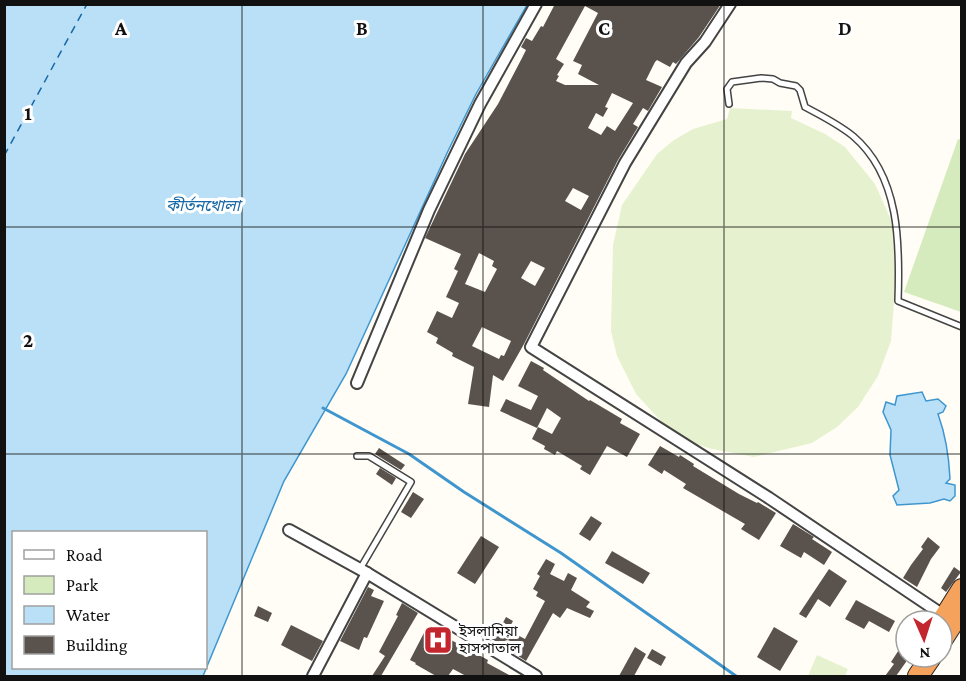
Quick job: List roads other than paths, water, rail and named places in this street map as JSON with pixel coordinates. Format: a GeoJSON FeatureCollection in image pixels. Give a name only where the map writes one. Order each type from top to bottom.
{"type":"FeatureCollection","features":[{"type":"Feature","properties":{"kind":"highway"},"geometry":{"type":"LineString","coordinates":[[954,610],[962,590]]}},
{"type":"Feature","properties":{"kind":"street"},"geometry":{"type":"LineString","coordinates":[[357,383],[429,210],[480,104],[536,4]]}},
{"type":"Feature","properties":{"kind":"street"},"geometry":{"type":"LineString","coordinates":[[730,4],[705,42],[686,63],[625,163],[531,347],[939,609]]}},
{"type":"Feature","properties":{"kind":"street"},"geometry":{"type":"LineString","coordinates":[[289,530],[364,571],[536,676]]}},
{"type":"Feature","properties":{"kind":"street"},"geometry":{"type":"LineString","coordinates":[[313,676],[364,571]]}},
{"type":"Feature","properties":{"kind":"lane"},"geometry":{"type":"LineString","coordinates":[[729,104],[727,89],[732,82],[761,78],[773,79],[796,86],[800,90],[805,107],[834,122],[854,137],[879,171],[892,203],[899,250],[898,301],[962,327]]}},
{"type":"Feature","properties":{"kind":"lane"},"geometry":{"type":"LineString","coordinates":[[357,456],[369,456],[411,482],[364,571]]}},
{"type":"Feature","properties":{"kind":"water","name":"কীর্তনখোলা"},"geometry":{"type":"Polygon","coordinates":[[[4,5],[527,5],[476,94],[448,151],[346,374],[284,481],[207,666],[207,531],[12,531],[12,669],[206,669],[203,676],[5,676],[4,5]]]}},
{"type":"Feature","properties":{"kind":"water"},"geometry":{"type":"Polygon","coordinates":[[[922,392],[926,401],[938,399],[946,406],[943,412],[938,414],[949,462],[950,479],[946,483],[955,485],[955,496],[950,501],[944,499],[930,503],[897,505],[893,496],[899,490],[890,455],[891,430],[883,412],[886,402],[895,405],[897,396],[922,392]]]}},
{"type":"Feature","properties":{"kind":"waterway"},"geometry":{"type":"LineString","coordinates":[[323,408],[409,454],[464,492],[561,553],[736,676]]}},
{"type":"Feature","properties":{"kind":"place","name":"ইসলামিয়া হাসপাতাল"},"geometry":{"type":"Point","coordinates":[438,640]}}]}
